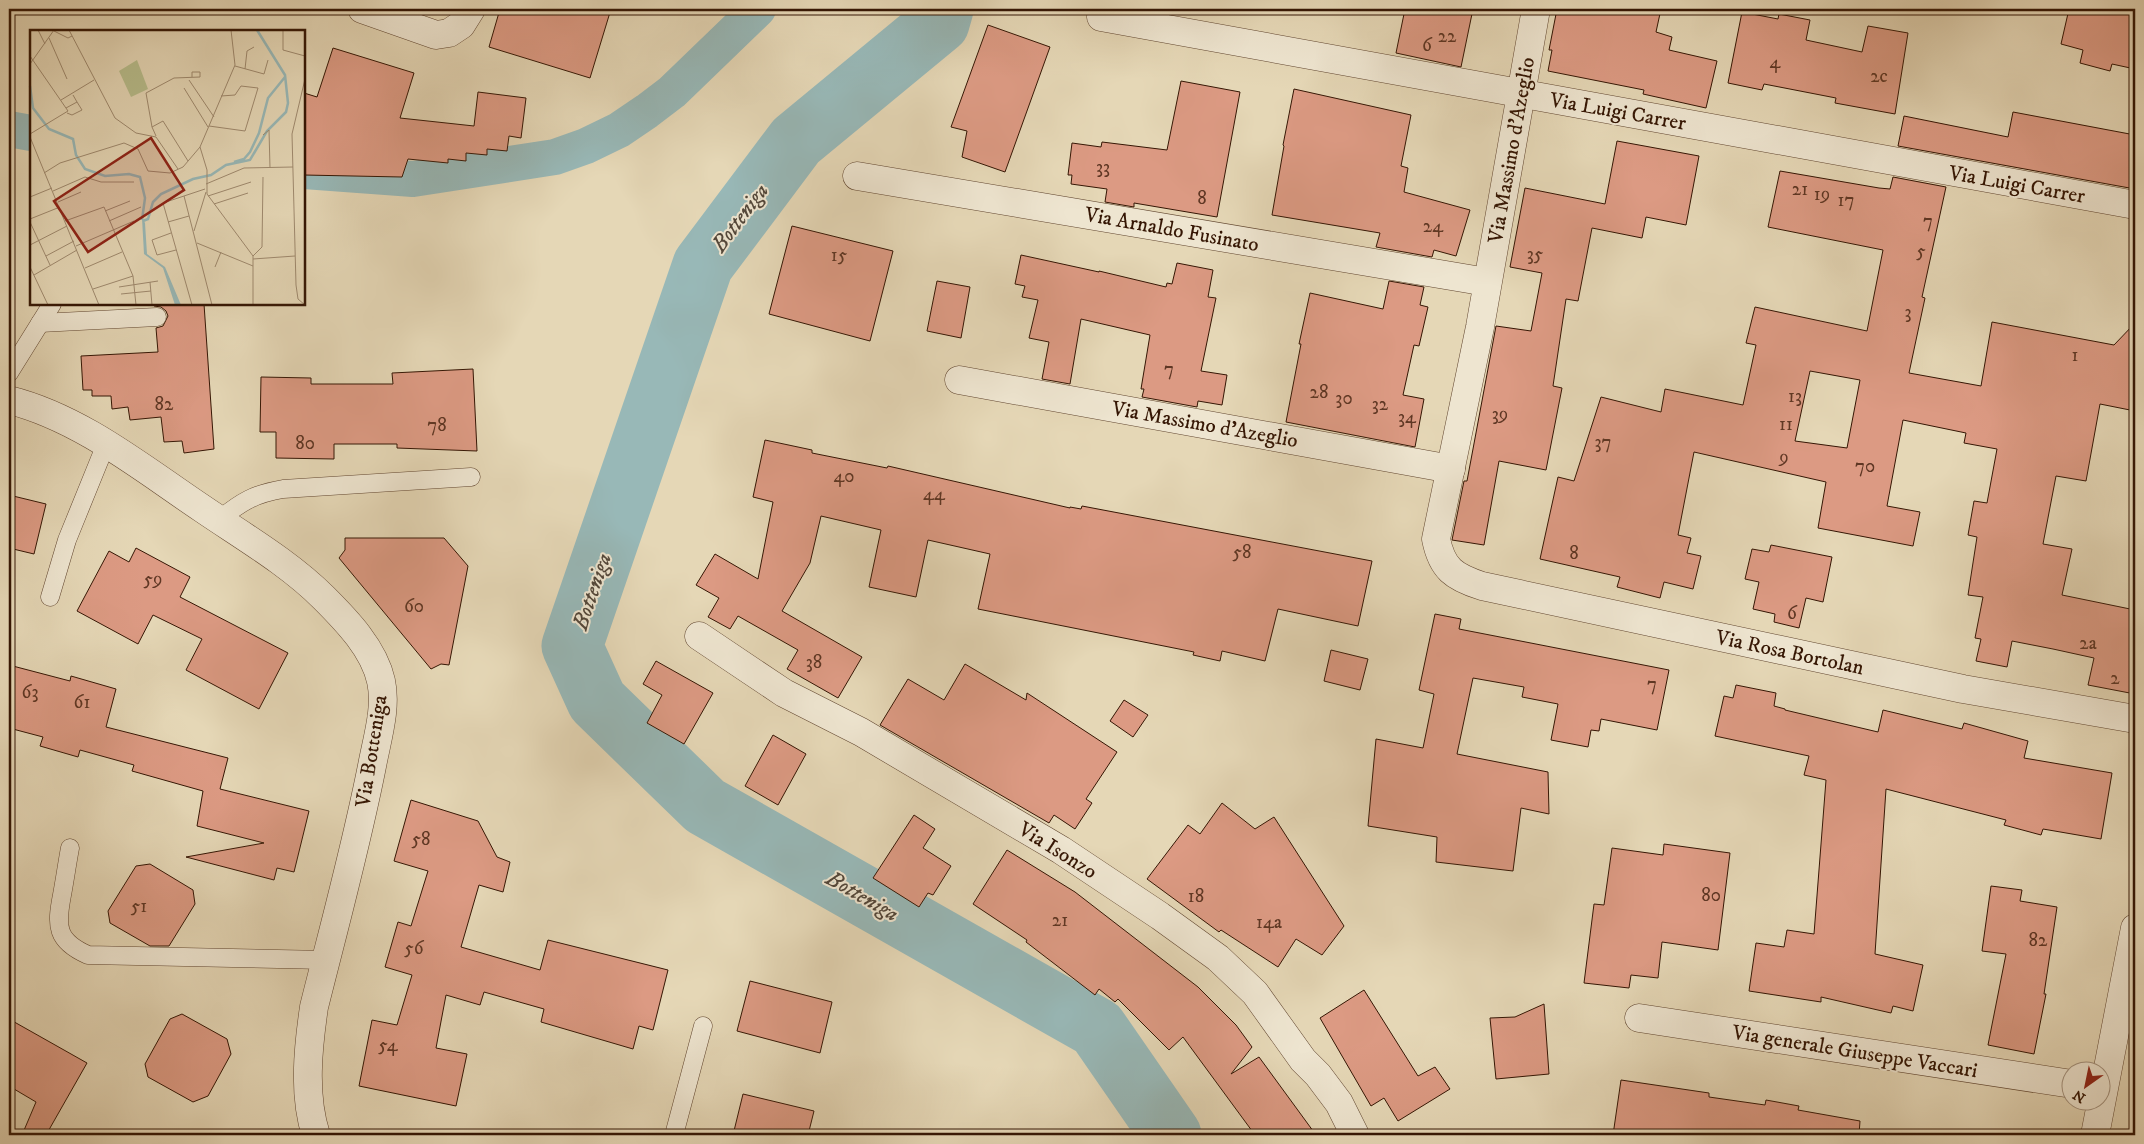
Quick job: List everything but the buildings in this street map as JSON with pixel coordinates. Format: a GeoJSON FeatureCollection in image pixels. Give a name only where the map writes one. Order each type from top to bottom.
{"type":"FeatureCollection","features":[{"type":"Feature","properties":{"kind":"street"},"geometry":{"type":"LineString","coordinates":[[362,9],[436,35],[449,33],[461,26],[471,9]]}},
{"type":"Feature","properties":{"kind":"street","name":"Via Massimo d'Azeglio"},"geometry":{"type":"LineString","coordinates":[[1449,570],[1440,557],[1436,540],[1488,282],[1536,9]]}},
{"type":"Feature","properties":{"kind":"street","name":"Via Luigi Carrer"},"geometry":{"type":"LineString","coordinates":[[1101,16],[2135,205]]}},
{"type":"Feature","properties":{"kind":"street","name":"Via Arnaldo Fusinato"},"geometry":{"type":"LineString","coordinates":[[857,176],[1488,282]]}},
{"type":"Feature","properties":{"kind":"street","name":"Via Massimo d'Azeglio"},"geometry":{"type":"LineString","coordinates":[[959,380],[1451,469]]}},
{"type":"Feature","properties":{"kind":"street","name":"Via Botteniga"},"geometry":{"type":"LineString","coordinates":[[9,400],[52,416],[106,444],[270,554],[323,597],[363,643],[375,663],[381,682],[380,725],[364,804],[314,1007],[310,1038],[309,1092],[316,1135]]}},
{"type":"Feature","properties":{"kind":"street","name":"Via Rosa Bortolan"},"geometry":{"type":"LineString","coordinates":[[1449,570],[1464,581],[1492,588],[1964,688],[2135,719]]}},
{"type":"Feature","properties":{"kind":"street","name":"Via Isonzo"},"geometry":{"type":"LineString","coordinates":[[699,636],[784,693],[861,732],[1061,850],[1160,916],[1218,958],[1255,993],[1303,1060],[1318,1075],[1339,1103],[1355,1135]]}},
{"type":"Feature","properties":{"kind":"street"},"geometry":{"type":"LineString","coordinates":[[2110,1062],[2129,990],[2135,928]]}},
{"type":"Feature","properties":{"kind":"street","name":"Via generale Giuseppe Vaccari"},"geometry":{"type":"LineString","coordinates":[[1639,1018],[2062,1082]]}},
{"type":"Feature","properties":{"kind":"street"},"geometry":{"type":"LineString","coordinates":[[2095,1135],[2099,1112]]}},
{"type":"Feature","properties":{"kind":"lane"},"geometry":{"type":"LineString","coordinates":[[9,372],[51,305]]}},
{"type":"Feature","properties":{"kind":"lane"},"geometry":{"type":"LineString","coordinates":[[40,323],[157,316]]}},
{"type":"Feature","properties":{"kind":"lane"},"geometry":{"type":"LineString","coordinates":[[50,597],[67,540],[106,444]]}},
{"type":"Feature","properties":{"kind":"lane"},"geometry":{"type":"LineString","coordinates":[[219,520],[243,501],[262,493],[283,489],[471,477]]}},
{"type":"Feature","properties":{"kind":"lane"},"geometry":{"type":"LineString","coordinates":[[70,848],[57,920],[62,935],[72,948],[88,955],[326,960]]}},
{"type":"Feature","properties":{"kind":"lane"},"geometry":{"type":"LineString","coordinates":[[674,1135],[703,1026]]}},
{"type":"Feature","properties":{"kind":"waterway"},"geometry":{"type":"LineString","coordinates":[[305,171],[413,179],[555,157],[586,146],[619,130],[672,92],[758,9]]}},
{"type":"Feature","properties":{"kind":"waterway","name":"Botteniga"},"geometry":{"type":"LineString","coordinates":[[943,9],[939,23],[796,141],[703,265],[572,646],[597,701],[705,806],[1097,1028],[1171,1135]]}},
{"type":"Feature","properties":{"kind":"waterway"},"geometry":{"type":"LineString","coordinates":[[9,129],[30,133]]}}]}
